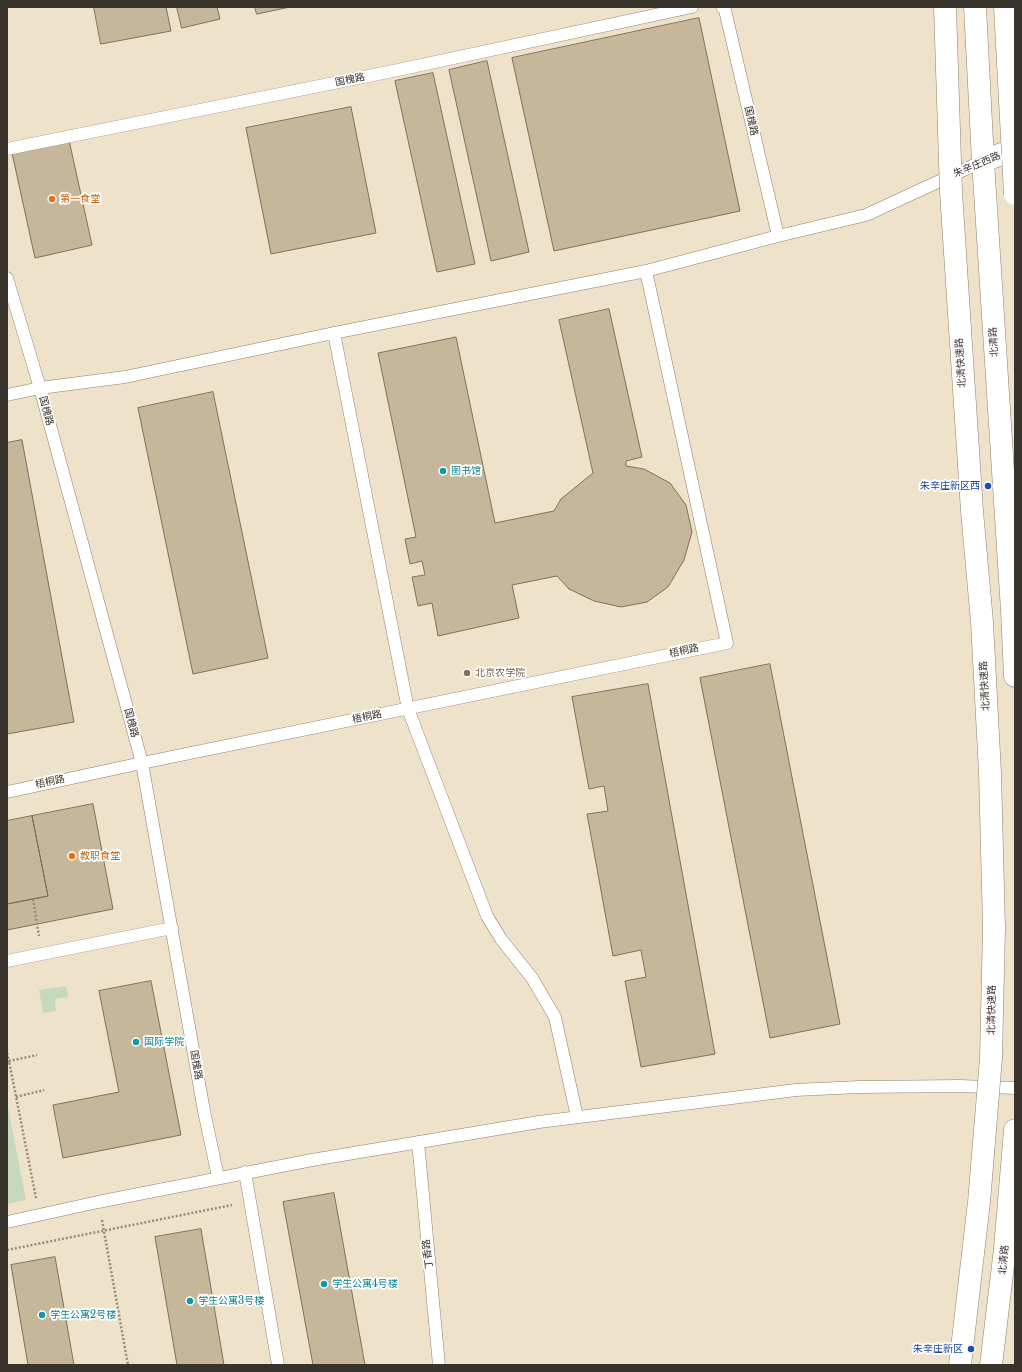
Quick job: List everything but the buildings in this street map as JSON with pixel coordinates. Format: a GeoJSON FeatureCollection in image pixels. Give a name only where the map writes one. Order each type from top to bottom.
{"type":"FeatureCollection","features":[{"type":"Feature","properties":{"kind":"main road","name":"北清快速路"},"geometry":{"type":"LineString","coordinates":[[945,7],[951,200],[971,504],[982,622],[990,773],[994,928],[991,1058],[979,1202],[960,1365]]}},
{"type":"Feature","properties":{"kind":"main road","name":"北清路"},"geometry":{"type":"LineString","coordinates":[[975,7],[983,161],[1015,676]]}},
{"type":"Feature","properties":{"kind":"main road"},"geometry":{"type":"LineString","coordinates":[[1005,7],[1015,194]]}},
{"type":"Feature","properties":{"kind":"main road","name":"朱辛庄西路"},"geometry":{"type":"LineString","coordinates":[[983,161],[1015,149]]}},
{"type":"Feature","properties":{"kind":"main road","name":"北清路"},"geometry":{"type":"LineString","coordinates":[[991,1365],[1005,1249],[1015,1130]]}},
{"type":"Feature","properties":{"kind":"lane","name":"国槐路"},"geometry":{"type":"LineString","coordinates":[[7,148],[406,68],[692,7]]}},
{"type":"Feature","properties":{"kind":"lane","name":"国槐路"},"geometry":{"type":"LineString","coordinates":[[722,7],[725,10],[778,236]]}},
{"type":"Feature","properties":{"kind":"lane","name":"朱辛庄西路"},"geometry":{"type":"LineString","coordinates":[[7,395],[40,388],[125,377],[334,333],[646,271],[778,236],[866,215],[983,161]]}},
{"type":"Feature","properties":{"kind":"lane","name":"梧桐路"},"geometry":{"type":"LineString","coordinates":[[7,792],[727,642],[646,271]]}},
{"type":"Feature","properties":{"kind":"lane","name":"国槐路"},"geometry":{"type":"LineString","coordinates":[[7,278],[40,388],[142,763],[204,1111],[218,1177]]}},
{"type":"Feature","properties":{"kind":"lane"},"geometry":{"type":"LineString","coordinates":[[334,333],[408,709],[487,916],[501,939],[532,978],[555,1017],[577,1117]]}},
{"type":"Feature","properties":{"kind":"lane"},"geometry":{"type":"LineString","coordinates":[[7,961],[172,928]]}},
{"type":"Feature","properties":{"kind":"lane"},"geometry":{"type":"LineString","coordinates":[[7,1222],[244,1172],[539,1122],[796,1090],[859,1087],[960,1086],[1015,1088]]}},
{"type":"Feature","properties":{"kind":"lane","name":"丁香路"},"geometry":{"type":"LineString","coordinates":[[418,1142],[439,1365]]}},
{"type":"Feature","properties":{"kind":"lane"},"geometry":{"type":"LineString","coordinates":[[244,1172],[278,1365]]}},
{"type":"Feature","properties":{"kind":"path"},"geometry":{"type":"LineString","coordinates":[[33,899],[42,954]]}},
{"type":"Feature","properties":{"kind":"path"},"geometry":{"type":"LineString","coordinates":[[7,1053],[39,1215]]}},
{"type":"Feature","properties":{"kind":"path"},"geometry":{"type":"LineString","coordinates":[[8,1061],[37,1055]]}},
{"type":"Feature","properties":{"kind":"path"},"geometry":{"type":"LineString","coordinates":[[16,1097],[44,1090]]}},
{"type":"Feature","properties":{"kind":"path"},"geometry":{"type":"LineString","coordinates":[[98,1202],[128,1365]]}},
{"type":"Feature","properties":{"kind":"path"},"geometry":{"type":"LineString","coordinates":[[7,1250],[250,1202]]}},
{"type":"Feature","properties":{"kind":"green space"},"geometry":{"type":"Polygon","coordinates":[[[66,986],[68,997],[55,999],[56,1011],[43,1013],[39,990],[66,986]]]}},
{"type":"Feature","properties":{"kind":"green space"},"geometry":{"type":"Polygon","coordinates":[[[7,1102],[26,1200],[7,1204],[7,1102]]]}},
{"type":"Feature","properties":{"kind":"place","name":"第一食堂"},"geometry":{"type":"Point","coordinates":[52,199]}},
{"type":"Feature","properties":{"kind":"place","name":"图书馆"},"geometry":{"type":"Point","coordinates":[443,471]}},
{"type":"Feature","properties":{"kind":"place","name":"朱辛庄新区西"},"geometry":{"type":"Point","coordinates":[988,486]}},
{"type":"Feature","properties":{"kind":"place","name":"北京农学院"},"geometry":{"type":"Point","coordinates":[467,673]}},
{"type":"Feature","properties":{"kind":"place","name":"教职食堂"},"geometry":{"type":"Point","coordinates":[72,856]}},
{"type":"Feature","properties":{"kind":"place","name":"国际学院"},"geometry":{"type":"Point","coordinates":[136,1042]}},
{"type":"Feature","properties":{"kind":"place","name":"学生公寓4号楼"},"geometry":{"type":"Point","coordinates":[324,1284]}},
{"type":"Feature","properties":{"kind":"place","name":"学生公寓3号楼"},"geometry":{"type":"Point","coordinates":[190,1301]}},
{"type":"Feature","properties":{"kind":"place","name":"学生公寓2号楼"},"geometry":{"type":"Point","coordinates":[42,1315]}},
{"type":"Feature","properties":{"kind":"place","name":"朱辛庄新区"},"geometry":{"type":"Point","coordinates":[971,1349]}}]}
